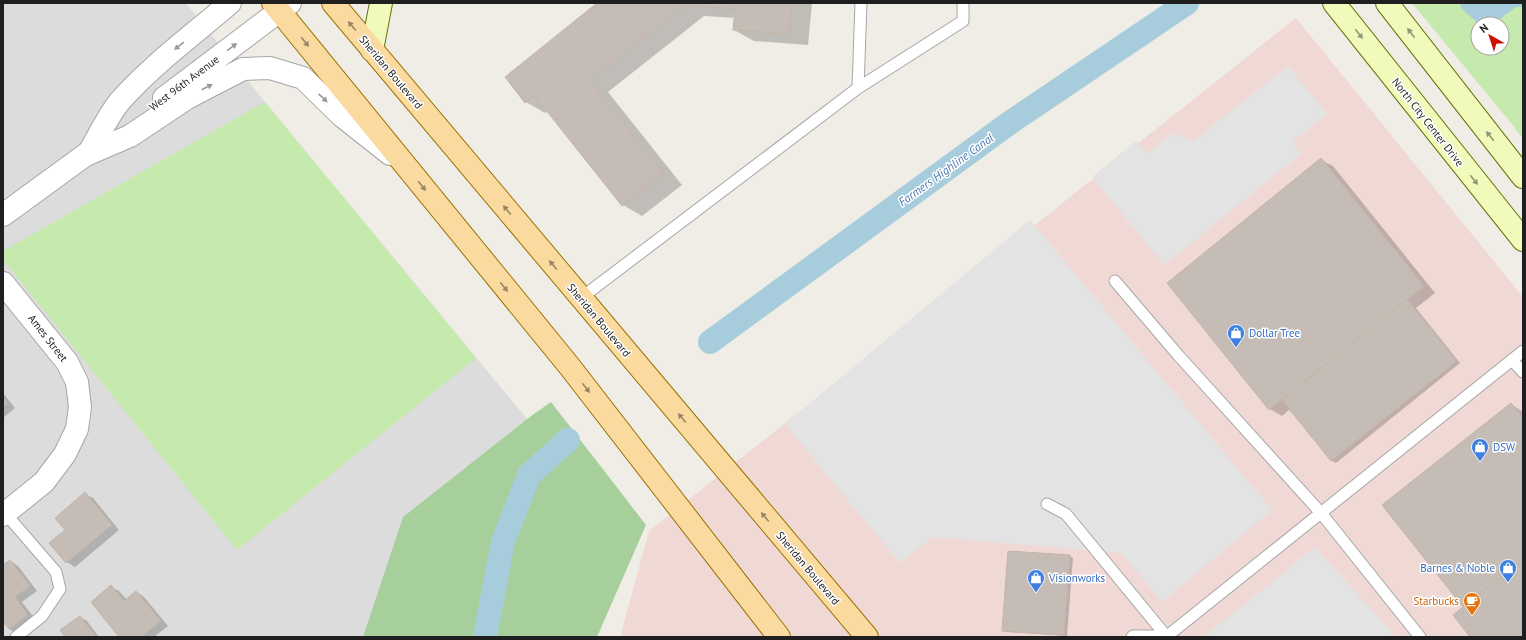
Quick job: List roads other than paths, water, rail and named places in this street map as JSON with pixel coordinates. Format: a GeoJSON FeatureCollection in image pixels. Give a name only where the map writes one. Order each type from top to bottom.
{"type":"FeatureCollection","features":[{"type":"Feature","properties":{"kind":"main road","name":"Sheridan Boulevard"},"geometry":{"type":"LineString","coordinates":[[333,3],[866,637]]}},
{"type":"Feature","properties":{"kind":"main road"},"geometry":{"type":"LineString","coordinates":[[281,6],[408,168],[570,367],[779,637]]}},
{"type":"Feature","properties":{"kind":"street","name":"West 96th Avenue"},"geometry":{"type":"LineString","coordinates":[[88,154],[119,103],[141,79],[230,3]]}},
{"type":"Feature","properties":{"kind":"street"},"geometry":{"type":"LineString","coordinates":[[372,50],[381,3]]}},
{"type":"Feature","properties":{"kind":"street","name":"North City Center Drive"},"geometry":{"type":"LineString","coordinates":[[1334,3],[1523,240]]}},
{"type":"Feature","properties":{"kind":"street"},"geometry":{"type":"LineString","coordinates":[[1387,3],[1523,177]]}},
{"type":"Feature","properties":{"kind":"street","name":"West 96th Avenue"},"geometry":{"type":"LineString","coordinates":[[3,215],[88,154],[281,6]]}},
{"type":"Feature","properties":{"kind":"street"},"geometry":{"type":"LineString","coordinates":[[88,154],[130,136],[187,98],[243,69],[270,68],[303,78],[342,116],[408,168]]}},
{"type":"Feature","properties":{"kind":"street","name":"Ames Street"},"geometry":{"type":"LineString","coordinates":[[3,283],[67,362],[77,382],[80,407],[77,430],[66,454],[44,482],[4,514]]}},
{"type":"Feature","properties":{"kind":"lane"},"geometry":{"type":"LineString","coordinates":[[858,88],[861,3]]}},
{"type":"Feature","properties":{"kind":"lane"},"geometry":{"type":"LineString","coordinates":[[581,298],[858,88],[963,21],[963,3]]}},
{"type":"Feature","properties":{"kind":"lane"},"geometry":{"type":"LineString","coordinates":[[1115,281],[1178,354],[1321,513],[1420,637]]}},
{"type":"Feature","properties":{"kind":"lane"},"geometry":{"type":"LineString","coordinates":[[1132,637],[1166,637],[1523,351]]}},
{"type":"Feature","properties":{"kind":"lane"},"geometry":{"type":"LineString","coordinates":[[1512,360],[1523,372]]}},
{"type":"Feature","properties":{"kind":"lane"},"geometry":{"type":"LineString","coordinates":[[1047,504],[1066,514],[1166,637]]}},
{"type":"Feature","properties":{"kind":"lane"},"geometry":{"type":"LineString","coordinates":[[4,514],[56,572],[60,589],[42,616],[16,637]]}},
{"type":"Feature","properties":{"kind":"water"},"geometry":{"type":"Polygon","coordinates":[[[1460,3],[1523,3],[1523,7],[1516,7],[1504,16],[1470,16],[1461,8],[1460,3]]]}},
{"type":"Feature","properties":{"kind":"waterway","name":"Farmers Highline Canal"},"geometry":{"type":"LineString","coordinates":[[710,342],[1008,124],[1187,3]]}},
{"type":"Feature","properties":{"kind":"waterway","name":"Farmers Highline Canal"},"geometry":{"type":"LineString","coordinates":[[485,637],[503,542],[529,475],[568,440]]}},
{"type":"Feature","properties":{"kind":"place","name":"Dollar Tree"},"geometry":{"type":"Point","coordinates":[1236,348]}},
{"type":"Feature","properties":{"kind":"place","name":"DSW"},"geometry":{"type":"Point","coordinates":[1480,462]}},
{"type":"Feature","properties":{"kind":"place","name":"Barnes & Noble"},"geometry":{"type":"Point","coordinates":[1508,583]}},
{"type":"Feature","properties":{"kind":"place","name":"Visionworks"},"geometry":{"type":"Point","coordinates":[1036,593]}},
{"type":"Feature","properties":{"kind":"place","name":"Starbucks"},"geometry":{"type":"Point","coordinates":[1472,616]}}]}
